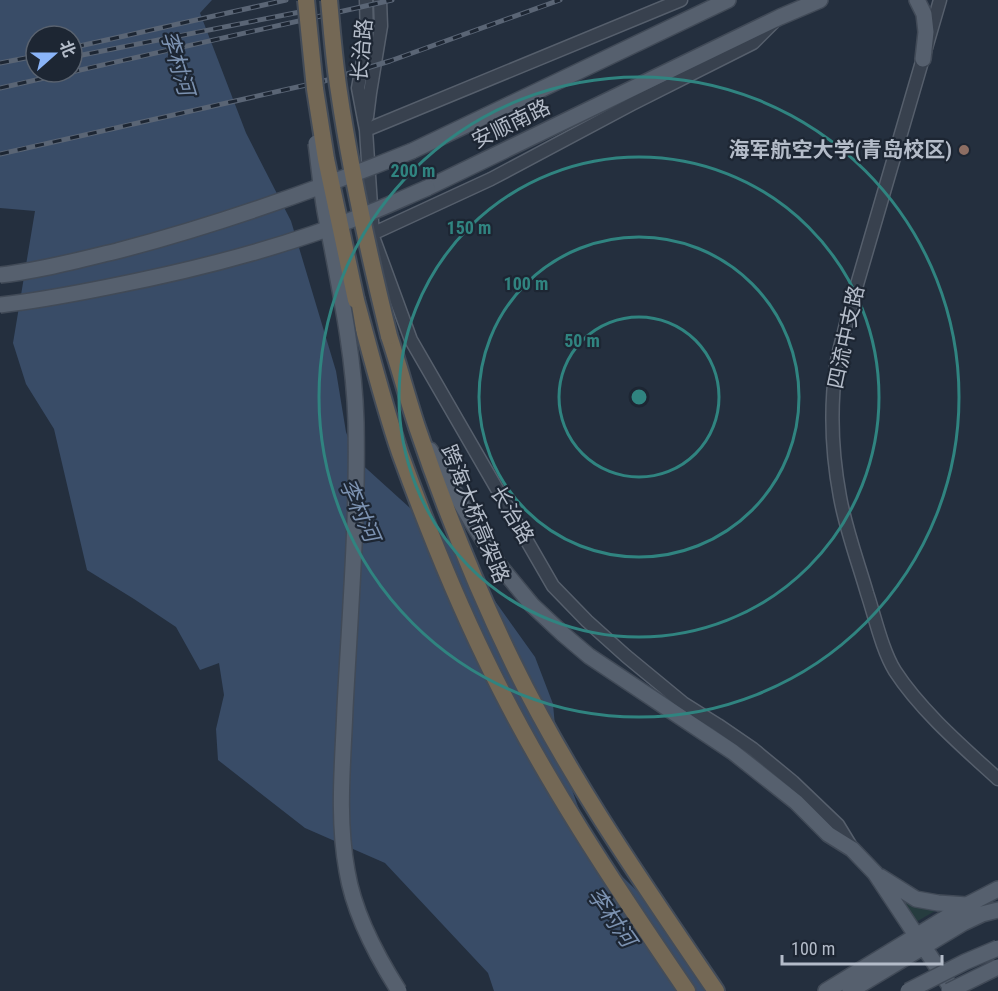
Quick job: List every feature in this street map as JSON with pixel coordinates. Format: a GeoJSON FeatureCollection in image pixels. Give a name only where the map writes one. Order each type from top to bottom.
{"type":"FeatureCollection","features":[{"type":"Feature","properties":{"kind":"highway"},"geometry":{"type":"LineString","coordinates":[[306,0],[315,89],[330,179],[361,321],[400,452],[443,566],[485,659],[527,739],[573,817],[687,991]]}},
{"type":"Feature","properties":{"kind":"highway","name":"跨海大桥高架路"},"geometry":{"type":"LineString","coordinates":[[329,0],[338,89],[371,266],[417,426],[464,552],[513,662],[542,718],[608,827],[716,991]]}},
{"type":"Feature","properties":{"kind":"main road","name":"安顺南路"},"geometry":{"type":"LineString","coordinates":[[0,275],[75,261],[160,240],[311,191],[412,151],[728,0]]}},
{"type":"Feature","properties":{"kind":"main road","name":"安顺南路"},"geometry":{"type":"LineString","coordinates":[[0,305],[162,276],[321,231],[427,188],[780,17],[820,0]]}},
{"type":"Feature","properties":{"kind":"main road"},"geometry":{"type":"LineString","coordinates":[[917,0],[924,14],[926,32],[922,59]]}},
{"type":"Feature","properties":{"kind":"main road"},"geometry":{"type":"LineString","coordinates":[[315,89],[314,128],[325,209],[351,345],[355,397],[355,522],[341,795],[344,841],[347,872],[355,903],[367,933],[399,991]]}},
{"type":"Feature","properties":{"kind":"main road"},"geometry":{"type":"LineString","coordinates":[[417,426],[499,565],[540,612],[563,634],[589,656],[760,772],[796,802],[828,834],[852,849],[874,873],[951,991],[998,967]]}},
{"type":"Feature","properties":{"kind":"main road"},"geometry":{"type":"LineString","coordinates":[[874,873],[916,899],[967,905]]}},
{"type":"Feature","properties":{"kind":"main road"},"geometry":{"type":"LineString","coordinates":[[826,991],[920,941],[967,905],[998,889]]}},
{"type":"Feature","properties":{"kind":"main road"},"geometry":{"type":"LineString","coordinates":[[920,941],[998,908]]}},
{"type":"Feature","properties":{"kind":"main road"},"geometry":{"type":"LineString","coordinates":[[908,991],[998,948]]}},
{"type":"Feature","properties":{"kind":"main road"},"geometry":{"type":"LineString","coordinates":[[850,991],[893,957]]}},
{"type":"Feature","properties":{"kind":"street","name":"长治路"},"geometry":{"type":"LineString","coordinates":[[366,0],[367,38],[358,88],[366,130],[373,236],[372,234],[411,340],[553,586],[626,656],[683,703],[753,749],[793,782],[838,825],[852,849]]}},
{"type":"Feature","properties":{"kind":"street"},"geometry":{"type":"LineString","coordinates":[[380,0],[381,26],[366,130],[681,0]]}},
{"type":"Feature","properties":{"kind":"street","name":"四流中支路"},"geometry":{"type":"LineString","coordinates":[[940,0],[849,312],[837,364],[832,409],[834,458],[847,526],[881,639],[893,668],[909,691],[954,740],[998,779]]}},
{"type":"Feature","properties":{"kind":"street"},"geometry":{"type":"LineString","coordinates":[[372,234],[491,179],[753,43],[780,17]]}},
{"type":"Feature","properties":{"kind":"green space"},"geometry":{"type":"Polygon","coordinates":[[[894,895],[936,909],[916,922],[894,895]]]}},
{"type":"Feature","properties":{"kind":"water","name":"李村河"},"geometry":{"type":"Polygon","coordinates":[[[0,0],[212,0],[200,13],[246,133],[291,221],[336,371],[346,432],[357,460],[462,555],[535,657],[553,704],[557,748],[593,848],[674,927],[718,991],[494,991],[488,973],[385,863],[305,828],[218,760],[216,729],[224,695],[219,663],[200,670],[176,627],[87,570],[54,429],[26,384],[13,343],[35,211],[0,208],[0,0]]]}},
{"type":"Feature","properties":{"kind":"railway"},"geometry":{"type":"LineString","coordinates":[[84,45],[286,0]]}},
{"type":"Feature","properties":{"kind":"railway"},"geometry":{"type":"LineString","coordinates":[[0,88],[392,0]]}},
{"type":"Feature","properties":{"kind":"railway"},"geometry":{"type":"LineString","coordinates":[[0,154],[324,81],[390,61],[560,0]]}},
{"type":"Feature","properties":{"kind":"railway"},"geometry":{"type":"LineString","coordinates":[[84,55],[305,11]]}},
{"type":"Feature","properties":{"kind":"railway"},"geometry":{"type":"LineString","coordinates":[[0,63],[24,58]]}},
{"type":"Feature","properties":{"kind":"place","name":"海军航空大学(青岛校区)"},"geometry":{"type":"Point","coordinates":[964,150]}}]}
